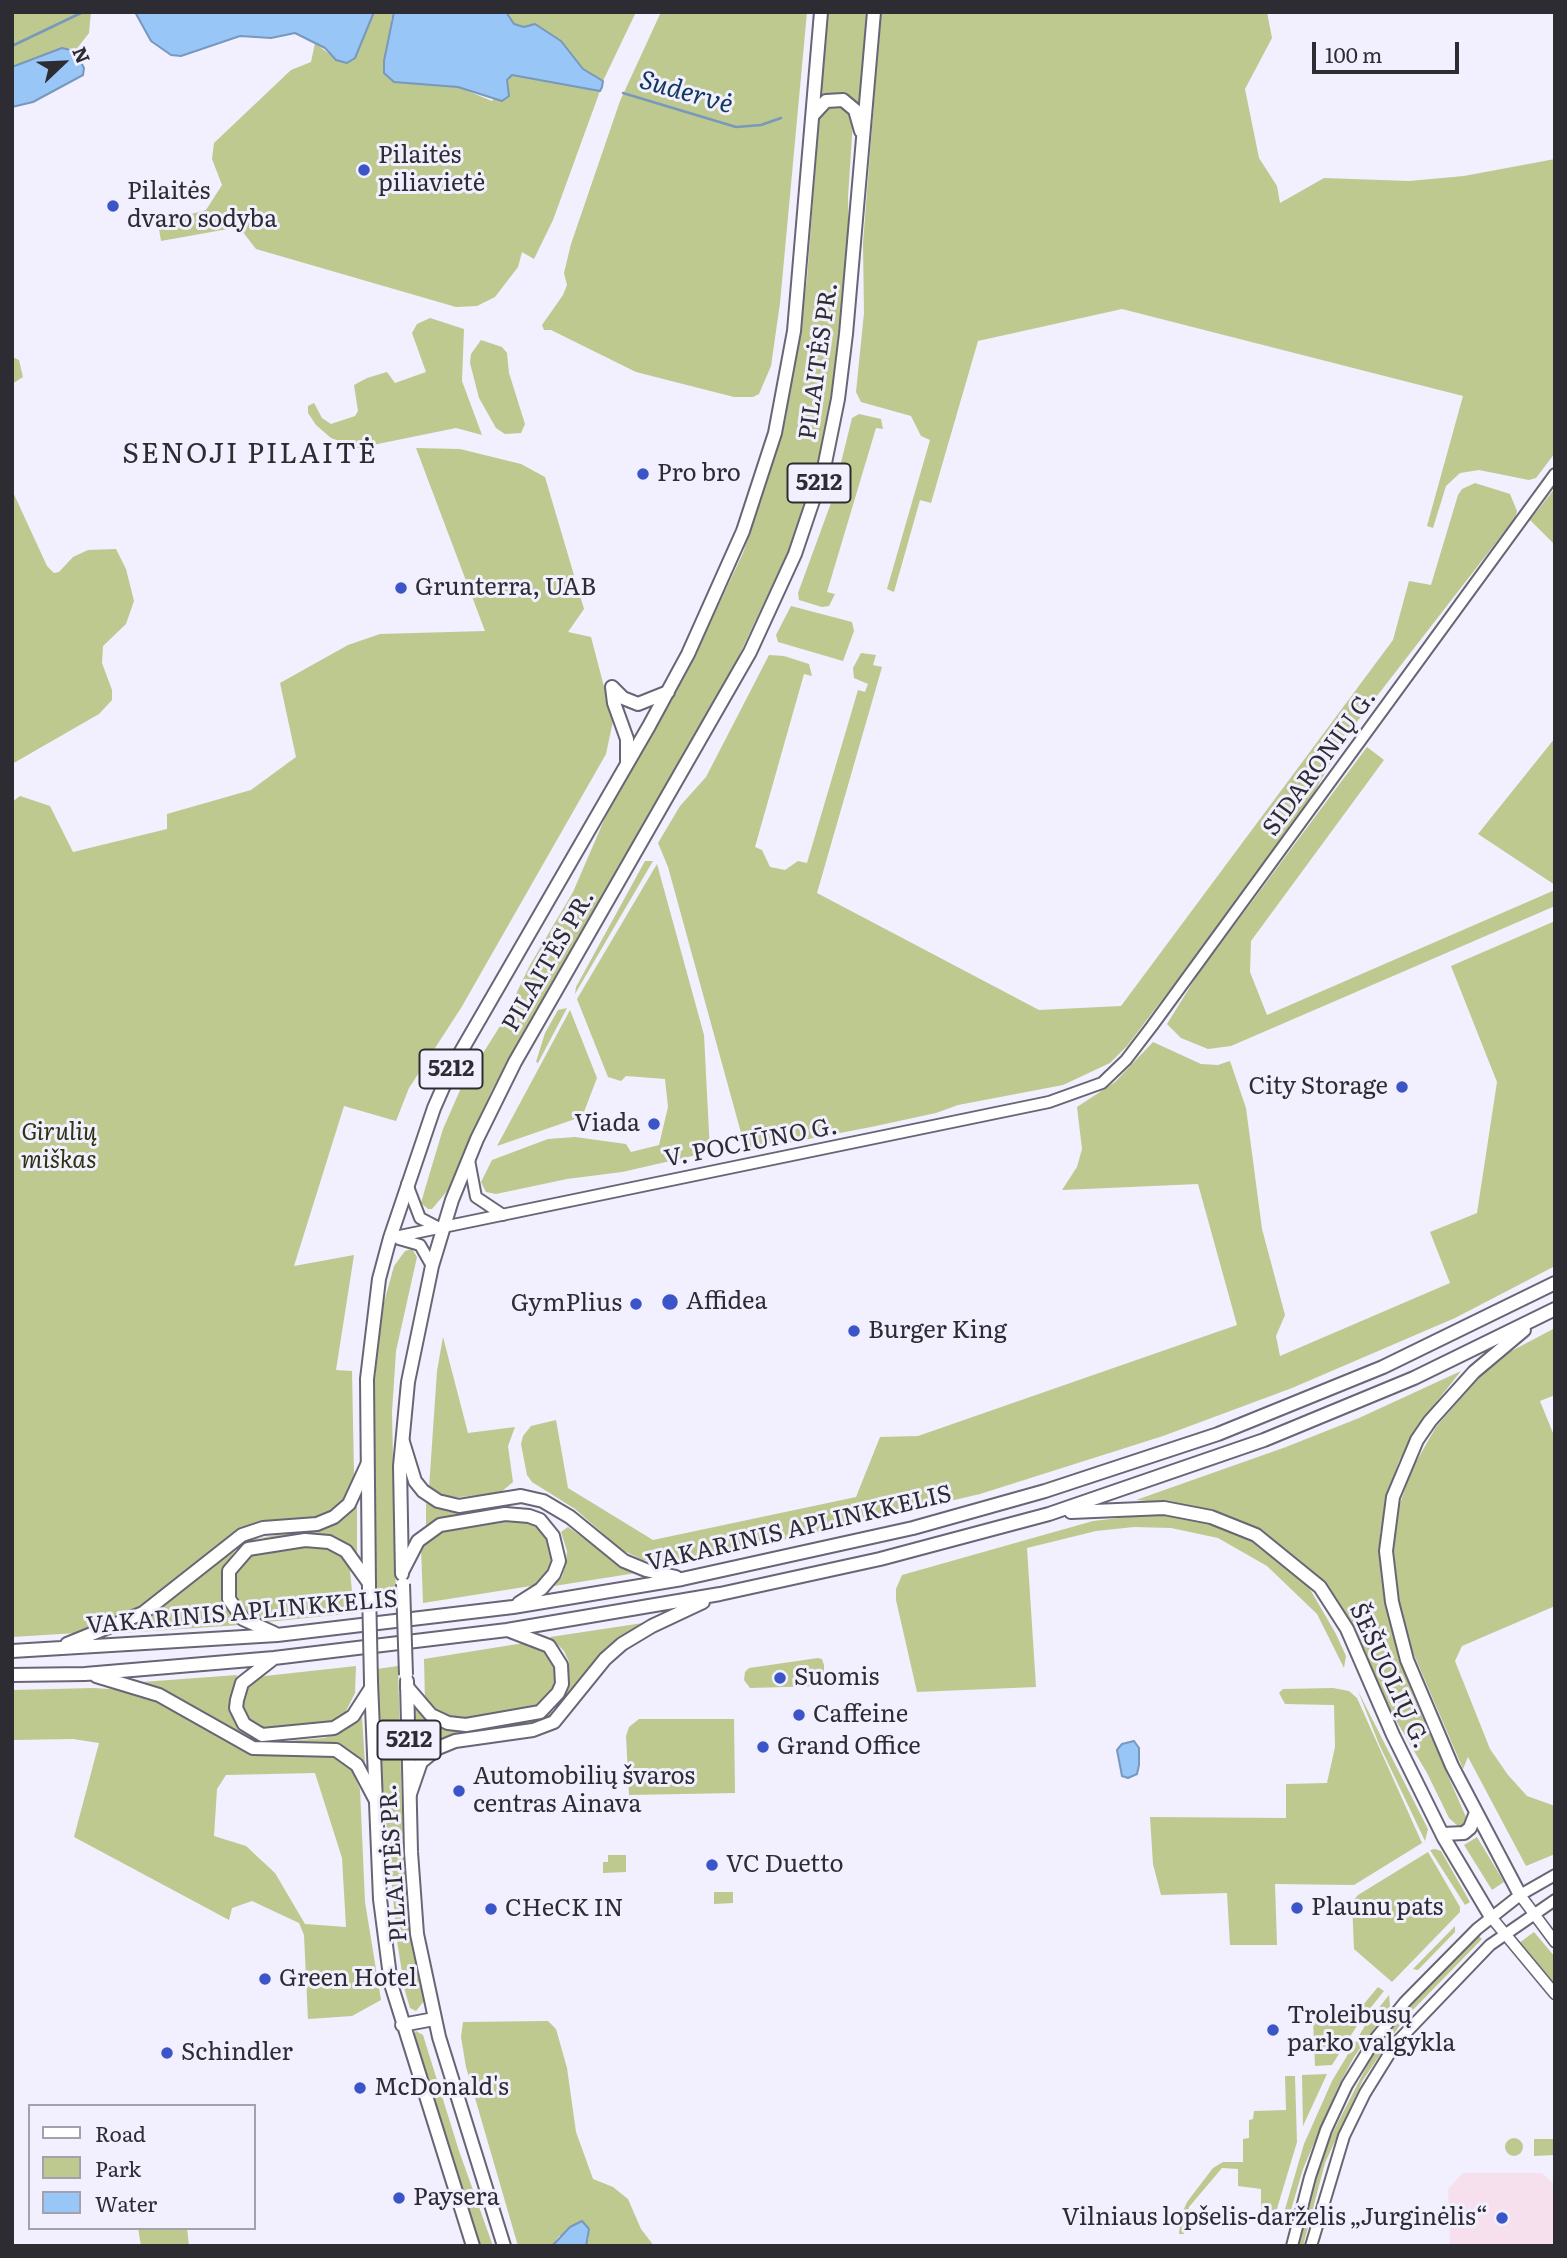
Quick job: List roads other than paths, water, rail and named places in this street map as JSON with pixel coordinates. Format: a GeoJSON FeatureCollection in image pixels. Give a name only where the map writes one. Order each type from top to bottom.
{"type":"FeatureCollection","features":[{"type":"Feature","properties":{"kind":"main road","name":"PILAITĖS PR."},"geometry":{"type":"LineString","coordinates":[[473,2246],[402,2025],[391,1984],[381,1910],[371,1685],[367,1465],[368,1361],[379,1279],[407,1184],[452,1066],[668,692],[730,566],[775,433],[794,331],[821,12]]}},
{"type":"Feature","properties":{"kind":"main road","name":"PILAITĖS PR."},"geometry":{"type":"LineString","coordinates":[[503,2246],[434,2019],[417,1934],[412,1880],[402,1578],[403,1442],[408,1382],[442,1229],[469,1159],[515,1062],[723,703],[778,596],[824,468],[838,399],[874,12]]}},
{"type":"Feature","properties":{"kind":"main road"},"geometry":{"type":"LineString","coordinates":[[813,115],[826,101],[843,100],[855,110],[864,138]]}},
{"type":"Feature","properties":{"kind":"main road","name":"SIDARONIŲ G."},"geometry":{"type":"LineString","coordinates":[[1115,1073],[1365,738],[1555,474]]}},
{"type":"Feature","properties":{"kind":"main road"},"geometry":{"type":"LineString","coordinates":[[627,764],[627,739],[614,703],[612,687],[623,698],[638,704],[668,692]]}},
{"type":"Feature","properties":{"kind":"main road","name":"V. POCIŪNO G."},"geometry":{"type":"LineString","coordinates":[[390,1238],[1049,1102],[1090,1089],[1115,1073]]}},
{"type":"Feature","properties":{"kind":"main road"},"geometry":{"type":"LineString","coordinates":[[469,1159],[476,1196],[503,1215]]}},
{"type":"Feature","properties":{"kind":"main road"},"geometry":{"type":"LineString","coordinates":[[407,1184],[420,1218],[429,1226],[442,1229]]}},
{"type":"Feature","properties":{"kind":"main road"},"geometry":{"type":"LineString","coordinates":[[390,1238],[420,1245],[432,1266]]}},
{"type":"Feature","properties":{"kind":"main road","name":"VAKARINIS APLINKKELIS"},"geometry":{"type":"LineString","coordinates":[[12,1651],[277,1635],[513,1607],[682,1579],[940,1521],[1133,1464],[1310,1398],[1473,1325],[1555,1283]]}},
{"type":"Feature","properties":{"kind":"main road","name":"VAKARINIS APLINKKELIS"},"geometry":{"type":"LineString","coordinates":[[12,1675],[86,1674],[274,1658],[507,1630],[720,1594],[880,1559],[1049,1514],[1167,1475],[1348,1406],[1555,1309]]}},
{"type":"Feature","properties":{"kind":"main road","name":"ŠEŠUOLIŲ G."},"geometry":{"type":"LineString","coordinates":[[1520,1895],[1475,1815],[1421,1695],[1400,1637],[1389,1582],[1387,1530],[1401,1475],[1430,1421],[1474,1372],[1536,1318]]}},
{"type":"Feature","properties":{"kind":"main road"},"geometry":{"type":"LineString","coordinates":[[403,1442],[415,1481],[423,1492],[438,1501],[459,1506],[521,1496],[543,1501],[570,1517],[624,1561],[682,1579]]}},
{"type":"Feature","properties":{"kind":"main road"},"geometry":{"type":"LineString","coordinates":[[54,1649],[143,1613],[242,1535],[263,1528],[317,1524],[334,1517],[349,1504],[367,1465]]}},
{"type":"Feature","properties":{"kind":"main road","name":"ŠEŠUOLIŲ G."},"geometry":{"type":"LineString","coordinates":[[1049,1514],[1141,1507],[1187,1511],[1236,1525],[1256,1535],[1295,1564],[1320,1587],[1339,1615],[1403,1756],[1443,1834],[1491,1917]]}},
{"type":"Feature","properties":{"kind":"main road"},"geometry":{"type":"LineString","coordinates":[[402,1578],[418,1541],[440,1525],[505,1514],[530,1516],[540,1520],[553,1536],[559,1561],[554,1574],[541,1589],[513,1607]]}},
{"type":"Feature","properties":{"kind":"main road"},"geometry":{"type":"LineString","coordinates":[[277,1635],[243,1619],[229,1599],[229,1571],[248,1549],[305,1540],[329,1542],[346,1551],[369,1586]]}},
{"type":"Feature","properties":{"kind":"main road"},"geometry":{"type":"LineString","coordinates":[[410,1794],[421,1762],[438,1748],[455,1741],[533,1730],[554,1722],[605,1659],[622,1644],[652,1626],[720,1594]]}},
{"type":"Feature","properties":{"kind":"main road"},"geometry":{"type":"LineString","coordinates":[[407,1681],[431,1715],[448,1723],[466,1725],[540,1712],[558,1693],[562,1684],[561,1665],[550,1646],[507,1630]]}},
{"type":"Feature","properties":{"kind":"main road"},"geometry":{"type":"LineString","coordinates":[[274,1658],[242,1683],[237,1700],[236,1707],[244,1724],[262,1735],[334,1728],[353,1716],[371,1685]]}},
{"type":"Feature","properties":{"kind":"main road"},"geometry":{"type":"LineString","coordinates":[[86,1674],[159,1695],[253,1748],[336,1750],[357,1765],[375,1799]]}},
{"type":"Feature","properties":{"kind":"main road"},"geometry":{"type":"LineString","coordinates":[[1443,1834],[1464,1833],[1470,1828],[1475,1815]]}},
{"type":"Feature","properties":{"kind":"main road"},"geometry":{"type":"LineString","coordinates":[[1292,2246],[1326,2130],[1361,2060],[1405,2002],[1491,1917],[1520,1895],[1555,1875]]}},
{"type":"Feature","properties":{"kind":"main road"},"geometry":{"type":"LineString","coordinates":[[1311,2246],[1343,2136],[1381,2065],[1417,2018],[1504,1934],[1555,1900]]}},
{"type":"Feature","properties":{"kind":"main road"},"geometry":{"type":"LineString","coordinates":[[402,2025],[434,2019]]}},
{"type":"Feature","properties":{"kind":"street","name":"ŠEŠUOLIŲ G."},"geometry":{"type":"LineString","coordinates":[[1520,1895],[1555,1942]]}},
{"type":"Feature","properties":{"kind":"street","name":"ŠEŠUOLIŲ G."},"geometry":{"type":"LineString","coordinates":[[1491,1917],[1555,1994]]}},
{"type":"Feature","properties":{"kind":"water"},"geometry":{"type":"Polygon","coordinates":[[[135,12],[374,12],[355,58],[347,63],[336,60],[325,48],[295,33],[271,38],[240,36],[181,56],[171,55],[151,41],[135,12]]]}},
{"type":"Feature","properties":{"kind":"water"},"geometry":{"type":"Polygon","coordinates":[[[394,12],[506,12],[514,24],[524,27],[535,24],[561,41],[583,69],[603,81],[602,87],[600,91],[512,75],[507,80],[509,96],[502,101],[458,87],[394,82],[384,73],[384,61],[394,12]]]}},
{"type":"Feature","properties":{"kind":"water"},"geometry":{"type":"Polygon","coordinates":[[[62,48],[75,51],[84,68],[83,75],[33,102],[12,107],[12,67],[62,48]]]}},
{"type":"Feature","properties":{"kind":"water"},"geometry":{"type":"Polygon","coordinates":[[[1134,1741],[1139,1748],[1139,1765],[1137,1774],[1128,1778],[1122,1776],[1117,1750],[1122,1744],[1134,1741]]]}},
{"type":"Feature","properties":{"kind":"water"},"geometry":{"type":"Polygon","coordinates":[[[582,2221],[589,2229],[586,2246],[552,2246],[570,2227],[582,2221]]]}},
{"type":"Feature","properties":{"kind":"waterway","name":"Sudervė"},"geometry":{"type":"LineString","coordinates":[[12,46],[83,12]]}},
{"type":"Feature","properties":{"kind":"waterway","name":"Sudervė"},"geometry":{"type":"LineString","coordinates":[[623,93],[736,127],[761,125],[781,118]]}},
{"type":"Feature","properties":{"kind":"place","name":"Pilaitės piliavietė"},"geometry":{"type":"Point","coordinates":[364,170]}},
{"type":"Feature","properties":{"kind":"place","name":"Pilaitės dvaro sodyba"},"geometry":{"type":"Point","coordinates":[113,206]}},
{"type":"Feature","properties":{"kind":"place","name":"Pro bro"},"geometry":{"type":"Point","coordinates":[643,474]}},
{"type":"Feature","properties":{"kind":"place","name":"Grunterra, UAB"},"geometry":{"type":"Point","coordinates":[401,588]}},
{"type":"Feature","properties":{"kind":"place","name":"City Storage"},"geometry":{"type":"Point","coordinates":[1402,1087]}},
{"type":"Feature","properties":{"kind":"place","name":"Viada"},"geometry":{"type":"Point","coordinates":[654,1124]}},
{"type":"Feature","properties":{"kind":"place","name":"Affidea"},"geometry":{"type":"Point","coordinates":[670,1302]}},
{"type":"Feature","properties":{"kind":"place","name":"GymPlius"},"geometry":{"type":"Point","coordinates":[636,1304]}},
{"type":"Feature","properties":{"kind":"place","name":"Burger King"},"geometry":{"type":"Point","coordinates":[854,1331]}},
{"type":"Feature","properties":{"kind":"place","name":"Suomis"},"geometry":{"type":"Point","coordinates":[780,1678]}},
{"type":"Feature","properties":{"kind":"place","name":"Caffeine"},"geometry":{"type":"Point","coordinates":[799,1715]}},
{"type":"Feature","properties":{"kind":"place","name":"Grand Office"},"geometry":{"type":"Point","coordinates":[763,1747]}},
{"type":"Feature","properties":{"kind":"place","name":"Automobilių švaros centras Ainava"},"geometry":{"type":"Point","coordinates":[459,1791]}},
{"type":"Feature","properties":{"kind":"place","name":"VC Duetto"},"geometry":{"type":"Point","coordinates":[712,1865]}},
{"type":"Feature","properties":{"kind":"place","name":"Plaunu pats"},"geometry":{"type":"Point","coordinates":[1297,1908]}},
{"type":"Feature","properties":{"kind":"place","name":"CHeCK IN"},"geometry":{"type":"Point","coordinates":[491,1909]}},
{"type":"Feature","properties":{"kind":"place","name":"Green Hotel"},"geometry":{"type":"Point","coordinates":[265,1979]}},
{"type":"Feature","properties":{"kind":"place","name":"Troleibusų parko valgykla"},"geometry":{"type":"Point","coordinates":[1273,2030]}},
{"type":"Feature","properties":{"kind":"place","name":"Schindler"},"geometry":{"type":"Point","coordinates":[167,2053]}},
{"type":"Feature","properties":{"kind":"place","name":"McDonald's"},"geometry":{"type":"Point","coordinates":[360,2088]}},
{"type":"Feature","properties":{"kind":"place","name":"Paysera"},"geometry":{"type":"Point","coordinates":[399,2198]}},
{"type":"Feature","properties":{"kind":"place","name":"Vilniaus lopšelis-darželis „Jurginėlis“"},"geometry":{"type":"Point","coordinates":[1502,2218]}},
{"type":"Feature","properties":{"kind":"district","name":"SENOJI PILAITĖ"},"geometry":{"type":"Point","coordinates":[250,455]}},
{"type":"Feature","properties":{"kind":"park label","name":"Girulių miškas"},"geometry":{"type":"Point","coordinates":[59,1147]}}]}
